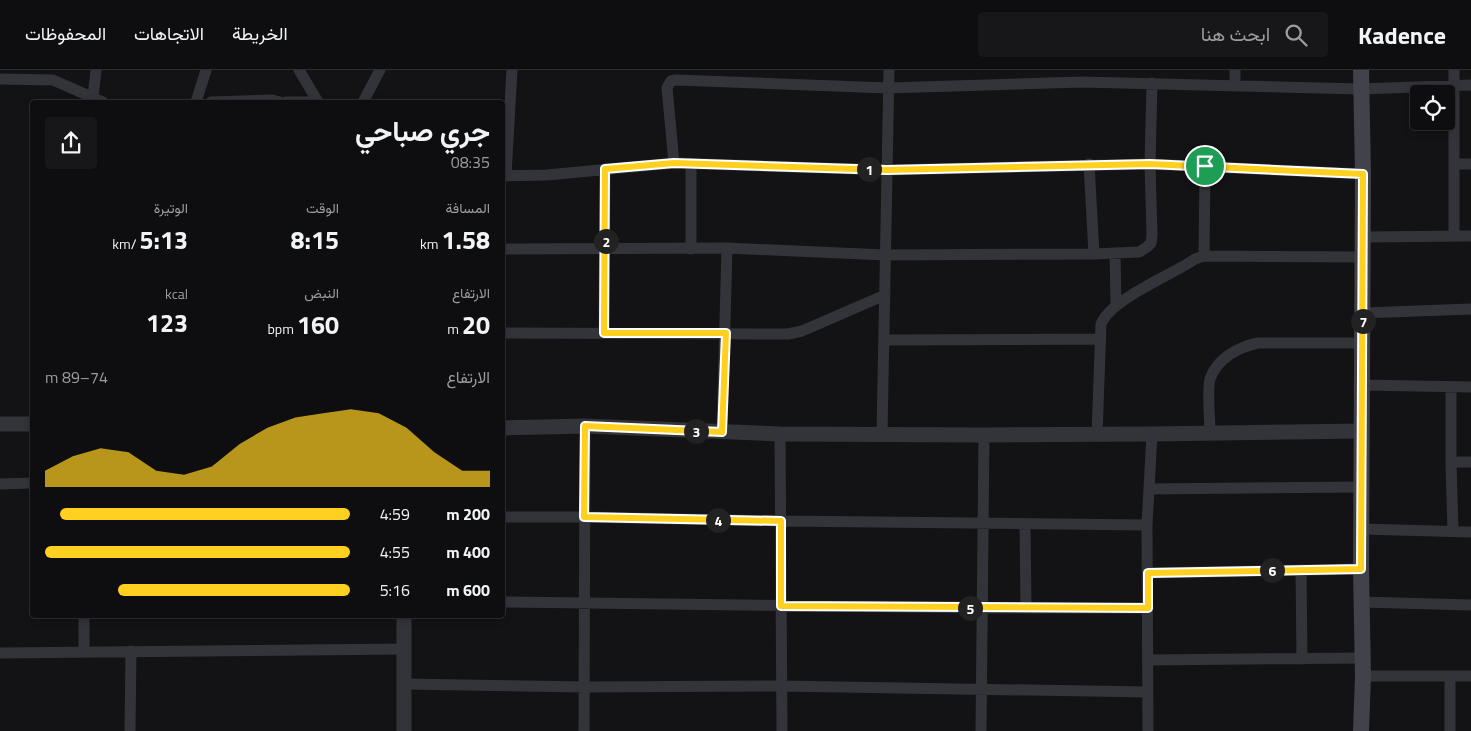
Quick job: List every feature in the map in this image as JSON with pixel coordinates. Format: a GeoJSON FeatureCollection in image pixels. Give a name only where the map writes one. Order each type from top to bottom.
{"type":"FeatureCollection","features":[{"type":"Feature","properties":{"kind":"main road"},"geometry":{"type":"LineString","coordinates":[[1361,70],[1363,174],[1361,529],[1363,676],[1361,731]]}},
{"type":"Feature","properties":{"kind":"street"},"geometry":{"type":"LineString","coordinates":[[0,79],[33,75],[54,80],[98,100],[96,70]]}},
{"type":"Feature","properties":{"kind":"street"},"geometry":{"type":"LineString","coordinates":[[197,100],[206,70]]}},
{"type":"Feature","properties":{"kind":"street"},"geometry":{"type":"LineString","coordinates":[[299,70],[316,100]]}},
{"type":"Feature","properties":{"kind":"street"},"geometry":{"type":"LineString","coordinates":[[365,100],[380,70]]}},
{"type":"Feature","properties":{"kind":"street"},"geometry":{"type":"LineString","coordinates":[[505,163],[512,70]]}},
{"type":"Feature","properties":{"kind":"street"},"geometry":{"type":"LineString","coordinates":[[882,434],[889,70]]}},
{"type":"Feature","properties":{"kind":"street"},"geometry":{"type":"LineString","coordinates":[[1235,70],[1235,86]]}},
{"type":"Feature","properties":{"kind":"street"},"geometry":{"type":"LineString","coordinates":[[1454,70],[1454,85]]}},
{"type":"Feature","properties":{"kind":"street"},"geometry":{"type":"LineString","coordinates":[[674,163],[668,84],[676,80],[711,76],[888,88],[1082,76],[1235,86],[1360,89],[1410,87]]}},
{"type":"Feature","properties":{"kind":"street"},"geometry":{"type":"LineString","coordinates":[[505,248],[727,248],[885,255],[1115,254],[1139,252],[1151,243],[1152,82]]}},
{"type":"Feature","properties":{"kind":"street"},"geometry":{"type":"LineString","coordinates":[[1455,85],[1471,85]]}},
{"type":"Feature","properties":{"kind":"street"},"geometry":{"type":"LineString","coordinates":[[1454,130],[1454,236]]}},
{"type":"Feature","properties":{"kind":"street"},"geometry":{"type":"LineString","coordinates":[[505,176],[547,175],[674,163],[887,170],[1150,164],[1363,174]]}},
{"type":"Feature","properties":{"kind":"street"},"geometry":{"type":"LineString","coordinates":[[691,249],[692,164]]}},
{"type":"Feature","properties":{"kind":"street"},"geometry":{"type":"LineString","coordinates":[[1089,164],[1094,254]]}},
{"type":"Feature","properties":{"kind":"street"},"geometry":{"type":"LineString","coordinates":[[1454,164],[1471,164]]}},
{"type":"Feature","properties":{"kind":"street"},"geometry":{"type":"LineString","coordinates":[[1204,256],[1205,166]]}},
{"type":"Feature","properties":{"kind":"street"},"geometry":{"type":"LineString","coordinates":[[604,333],[605,169]]}},
{"type":"Feature","properties":{"kind":"street"},"geometry":{"type":"LineString","coordinates":[[1363,237],[1471,236]]}},
{"type":"Feature","properties":{"kind":"street"},"geometry":{"type":"LineString","coordinates":[[722,432],[727,248]]}},
{"type":"Feature","properties":{"kind":"street"},"geometry":{"type":"LineString","coordinates":[[1115,254],[1116,304]]}},
{"type":"Feature","properties":{"kind":"street"},"geometry":{"type":"LineString","coordinates":[[1097,435],[1101,324],[1104,316],[1116,304],[1195,259],[1204,256],[1363,257]]}},
{"type":"Feature","properties":{"kind":"street"},"geometry":{"type":"LineString","coordinates":[[505,333],[788,334],[802,331],[885,295]]}},
{"type":"Feature","properties":{"kind":"street"},"geometry":{"type":"LineString","coordinates":[[1363,312],[1471,309]]}},
{"type":"Feature","properties":{"kind":"street"},"geometry":{"type":"LineString","coordinates":[[884,340],[1100,339]]}},
{"type":"Feature","properties":{"kind":"street"},"geometry":{"type":"LineString","coordinates":[[1210,433],[1210,379],[1226,356],[1244,346],[1258,343],[1362,343]]}},
{"type":"Feature","properties":{"kind":"street"},"geometry":{"type":"LineString","coordinates":[[1362,385],[1471,387]]}},
{"type":"Feature","properties":{"kind":"street"},"geometry":{"type":"LineString","coordinates":[[1451,387],[1453,531]]}},
{"type":"Feature","properties":{"kind":"street"},"geometry":{"type":"LineString","coordinates":[[0,424],[30,424]]}},
{"type":"Feature","properties":{"kind":"street"},"geometry":{"type":"LineString","coordinates":[[584,731],[585,426]]}},
{"type":"Feature","properties":{"kind":"street"},"geometry":{"type":"LineString","coordinates":[[505,428],[585,426],[780,434],[984,435],[1362,431]]}},
{"type":"Feature","properties":{"kind":"street"},"geometry":{"type":"LineString","coordinates":[[780,434],[782,731]]}},
{"type":"Feature","properties":{"kind":"street"},"geometry":{"type":"LineString","coordinates":[[1148,731],[1147,525],[1152,434]]}},
{"type":"Feature","properties":{"kind":"street"},"geometry":{"type":"LineString","coordinates":[[981,731],[984,435]]}},
{"type":"Feature","properties":{"kind":"street"},"geometry":{"type":"LineString","coordinates":[[1451,462],[1471,462]]}},
{"type":"Feature","properties":{"kind":"street"},"geometry":{"type":"LineString","coordinates":[[0,484],[30,483]]}},
{"type":"Feature","properties":{"kind":"street"},"geometry":{"type":"LineString","coordinates":[[1149,489],[1362,487]]}},
{"type":"Feature","properties":{"kind":"street"},"geometry":{"type":"LineString","coordinates":[[505,517],[1147,525]]}},
{"type":"Feature","properties":{"kind":"street"},"geometry":{"type":"LineString","coordinates":[[1025,524],[1026,608]]}},
{"type":"Feature","properties":{"kind":"street"},"geometry":{"type":"LineString","coordinates":[[1361,529],[1471,532]]}},
{"type":"Feature","properties":{"kind":"street"},"geometry":{"type":"LineString","coordinates":[[1148,573],[1361,569]]}},
{"type":"Feature","properties":{"kind":"street"},"geometry":{"type":"LineString","coordinates":[[1301,570],[1302,658]]}},
{"type":"Feature","properties":{"kind":"street"},"geometry":{"type":"LineString","coordinates":[[505,602],[983,608],[1148,608]]}},
{"type":"Feature","properties":{"kind":"street"},"geometry":{"type":"LineString","coordinates":[[1361,602],[1471,605]]}},
{"type":"Feature","properties":{"kind":"street"},"geometry":{"type":"LineString","coordinates":[[84,618],[84,652]]}},
{"type":"Feature","properties":{"kind":"street"},"geometry":{"type":"LineString","coordinates":[[404,618],[404,731]]}},
{"type":"Feature","properties":{"kind":"street"},"geometry":{"type":"LineString","coordinates":[[0,653],[404,649]]}},
{"type":"Feature","properties":{"kind":"street"},"geometry":{"type":"LineString","coordinates":[[130,731],[131,651]]}},
{"type":"Feature","properties":{"kind":"street"},"geometry":{"type":"LineString","coordinates":[[1148,660],[1362,658]]}},
{"type":"Feature","properties":{"kind":"street"},"geometry":{"type":"LineString","coordinates":[[1363,676],[1471,676]]}},
{"type":"Feature","properties":{"kind":"street"},"geometry":{"type":"LineString","coordinates":[[1450,676],[1450,731]]}},
{"type":"Feature","properties":{"kind":"street"},"geometry":{"type":"LineString","coordinates":[[404,684],[585,688],[781,686],[1147,692]]}},
{"type":"Feature","properties":{"kind":"route"},"geometry":{"type":"LineString","coordinates":[[674,163],[887,170],[1089,164],[1205,166],[1363,174],[1361,569],[1148,573],[1148,608],[781,606],[781,521],[584,517],[585,426],[722,432],[726,333],[604,333],[605,169],[674,163]]}}]}
